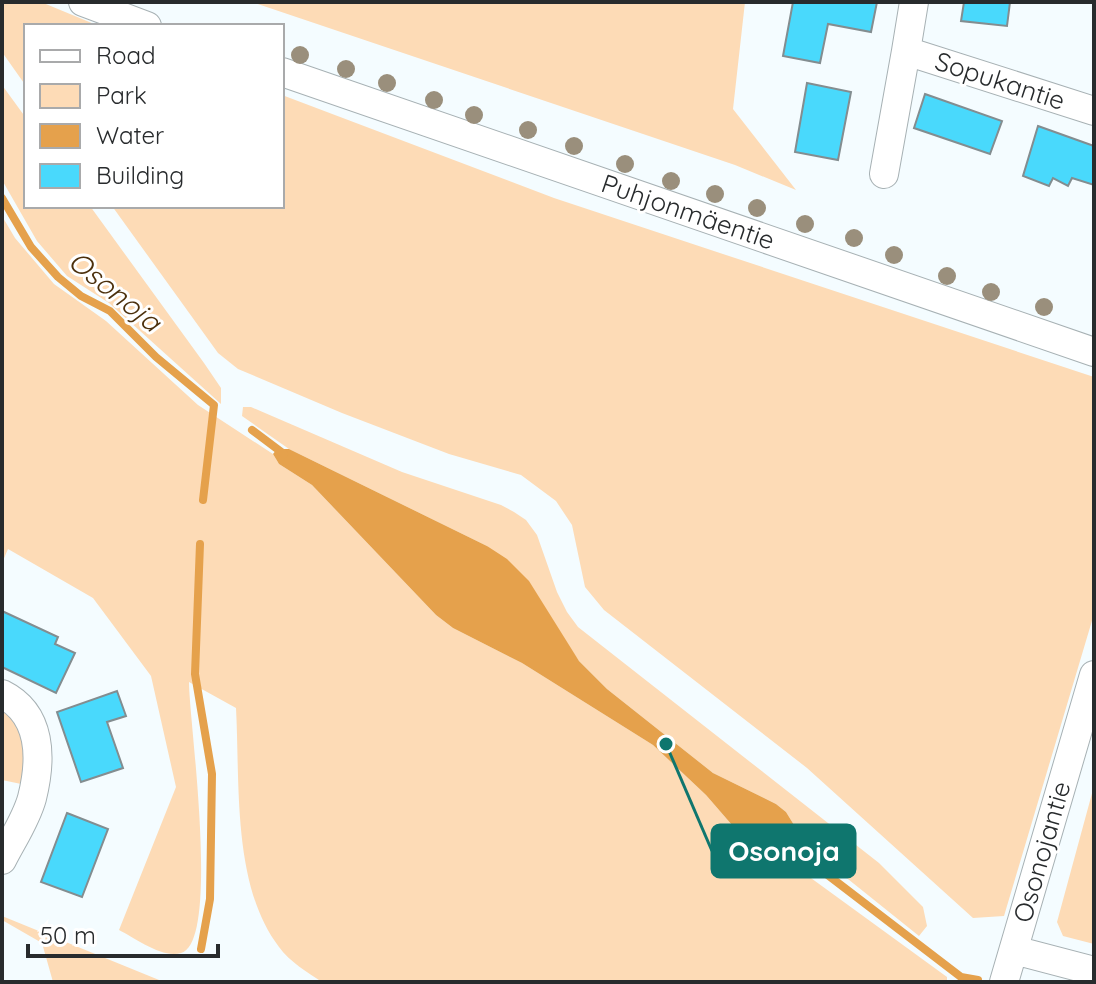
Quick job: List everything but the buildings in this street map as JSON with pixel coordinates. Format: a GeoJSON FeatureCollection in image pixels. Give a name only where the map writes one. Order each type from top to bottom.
{"type":"FeatureCollection","features":[{"type":"Feature","properties":{"kind":"street"},"geometry":{"type":"LineString","coordinates":[[83,2],[142,24]]}},
{"type":"Feature","properties":{"kind":"street","name":"Sopukantie"},"geometry":{"type":"LineString","coordinates":[[884,174],[914,2]]}},
{"type":"Feature","properties":{"kind":"street","name":"Sopukantie"},"geometry":{"type":"LineString","coordinates":[[906,51],[1094,111]]}},
{"type":"Feature","properties":{"kind":"street","name":"Puhjonmäentie"},"geometry":{"type":"LineString","coordinates":[[284,73],[1094,352]]}},
{"type":"Feature","properties":{"kind":"street","name":"Osonojantie"},"geometry":{"type":"LineString","coordinates":[[1004,982],[1094,675]]}},
{"type":"Feature","properties":{"kind":"street"},"geometry":{"type":"LineString","coordinates":[[2,694],[18,702],[29,716],[37,763],[31,798],[2,860]]}},
{"type":"Feature","properties":{"kind":"street"},"geometry":{"type":"LineString","coordinates":[[1014,950],[1094,971]]}},
{"type":"Feature","properties":{"kind":"green space"},"geometry":{"type":"Polygon","coordinates":[[[2,2],[41,2],[94,24],[24,24],[24,83],[2,52],[2,2]]]}},
{"type":"Feature","properties":{"kind":"green space"},"geometry":{"type":"Polygon","coordinates":[[[252,2],[745,2],[733,109],[796,190],[735,165],[252,2]]]}},
{"type":"Feature","properties":{"kind":"green space"},"geometry":{"type":"Polygon","coordinates":[[[2,85],[24,115],[24,208],[91,208],[221,388],[221,404],[109,303],[67,276],[37,241],[2,180],[2,85]]]}},
{"type":"Feature","properties":{"kind":"green space"},"geometry":{"type":"Polygon","coordinates":[[[284,96],[554,198],[1094,377],[1094,614],[1004,916],[973,918],[807,768],[604,610],[585,587],[572,525],[556,501],[521,475],[449,454],[342,413],[238,369],[218,353],[113,208],[284,208],[284,96]]]}},
{"type":"Feature","properties":{"kind":"green space"},"geometry":{"type":"Polygon","coordinates":[[[2,216],[15,238],[54,284],[106,321],[198,405],[273,454],[279,464],[312,485],[436,615],[453,628],[522,663],[653,745],[706,795],[745,840],[759,850],[771,849],[947,977],[947,982],[322,982],[293,962],[279,947],[264,922],[253,894],[241,833],[236,708],[189,682],[201,872],[199,911],[193,940],[181,953],[166,953],[119,930],[176,787],[151,676],[93,598],[8,549],[2,563],[2,216]]]}},
{"type":"Feature","properties":{"kind":"green space"},"geometry":{"type":"Polygon","coordinates":[[[243,407],[251,407],[402,472],[501,505],[526,520],[537,535],[557,592],[578,627],[879,863],[923,907],[927,926],[919,936],[803,843],[795,835],[794,825],[786,812],[776,804],[713,773],[607,689],[579,661],[487,546],[289,449],[242,416],[243,407]]]}},
{"type":"Feature","properties":{"kind":"green space"},"geometry":{"type":"Polygon","coordinates":[[[2,706],[25,734],[26,785],[2,780],[2,706]]]}},
{"type":"Feature","properties":{"kind":"green space"},"geometry":{"type":"Polygon","coordinates":[[[1094,786],[1094,944],[1063,936],[1057,922],[1094,786]]]}},
{"type":"Feature","properties":{"kind":"green space"},"geometry":{"type":"Polygon","coordinates":[[[2,916],[164,982],[53,982],[42,943],[2,920],[2,916]]]}},
{"type":"Feature","properties":{"kind":"water"},"geometry":{"type":"Polygon","coordinates":[[[277,449],[289,449],[487,546],[507,559],[529,581],[579,661],[607,689],[713,773],[786,812],[794,825],[795,835],[788,845],[759,850],[745,840],[706,795],[653,745],[522,663],[453,628],[436,615],[312,485],[279,464],[273,454],[277,449]]]}},
{"type":"Feature","properties":{"kind":"waterway","name":"Osonoja"},"geometry":{"type":"LineString","coordinates":[[2,198],[31,247],[58,277],[81,296],[110,311],[156,357],[214,405],[203,500]]}},
{"type":"Feature","properties":{"kind":"waterway","name":"Osonoja"},"geometry":{"type":"LineString","coordinates":[[252,430],[284,454]]}},
{"type":"Feature","properties":{"kind":"waterway"},"geometry":{"type":"LineString","coordinates":[[200,544],[195,674],[212,774],[210,899],[201,949]]}},
{"type":"Feature","properties":{"kind":"waterway","name":"Osonoja"},"geometry":{"type":"LineString","coordinates":[[782,840],[961,977],[978,980]]}},
{"type":"Feature","properties":{"kind":"place","name":"Osonoja"},"geometry":{"type":"Point","coordinates":[666,744]}}]}
